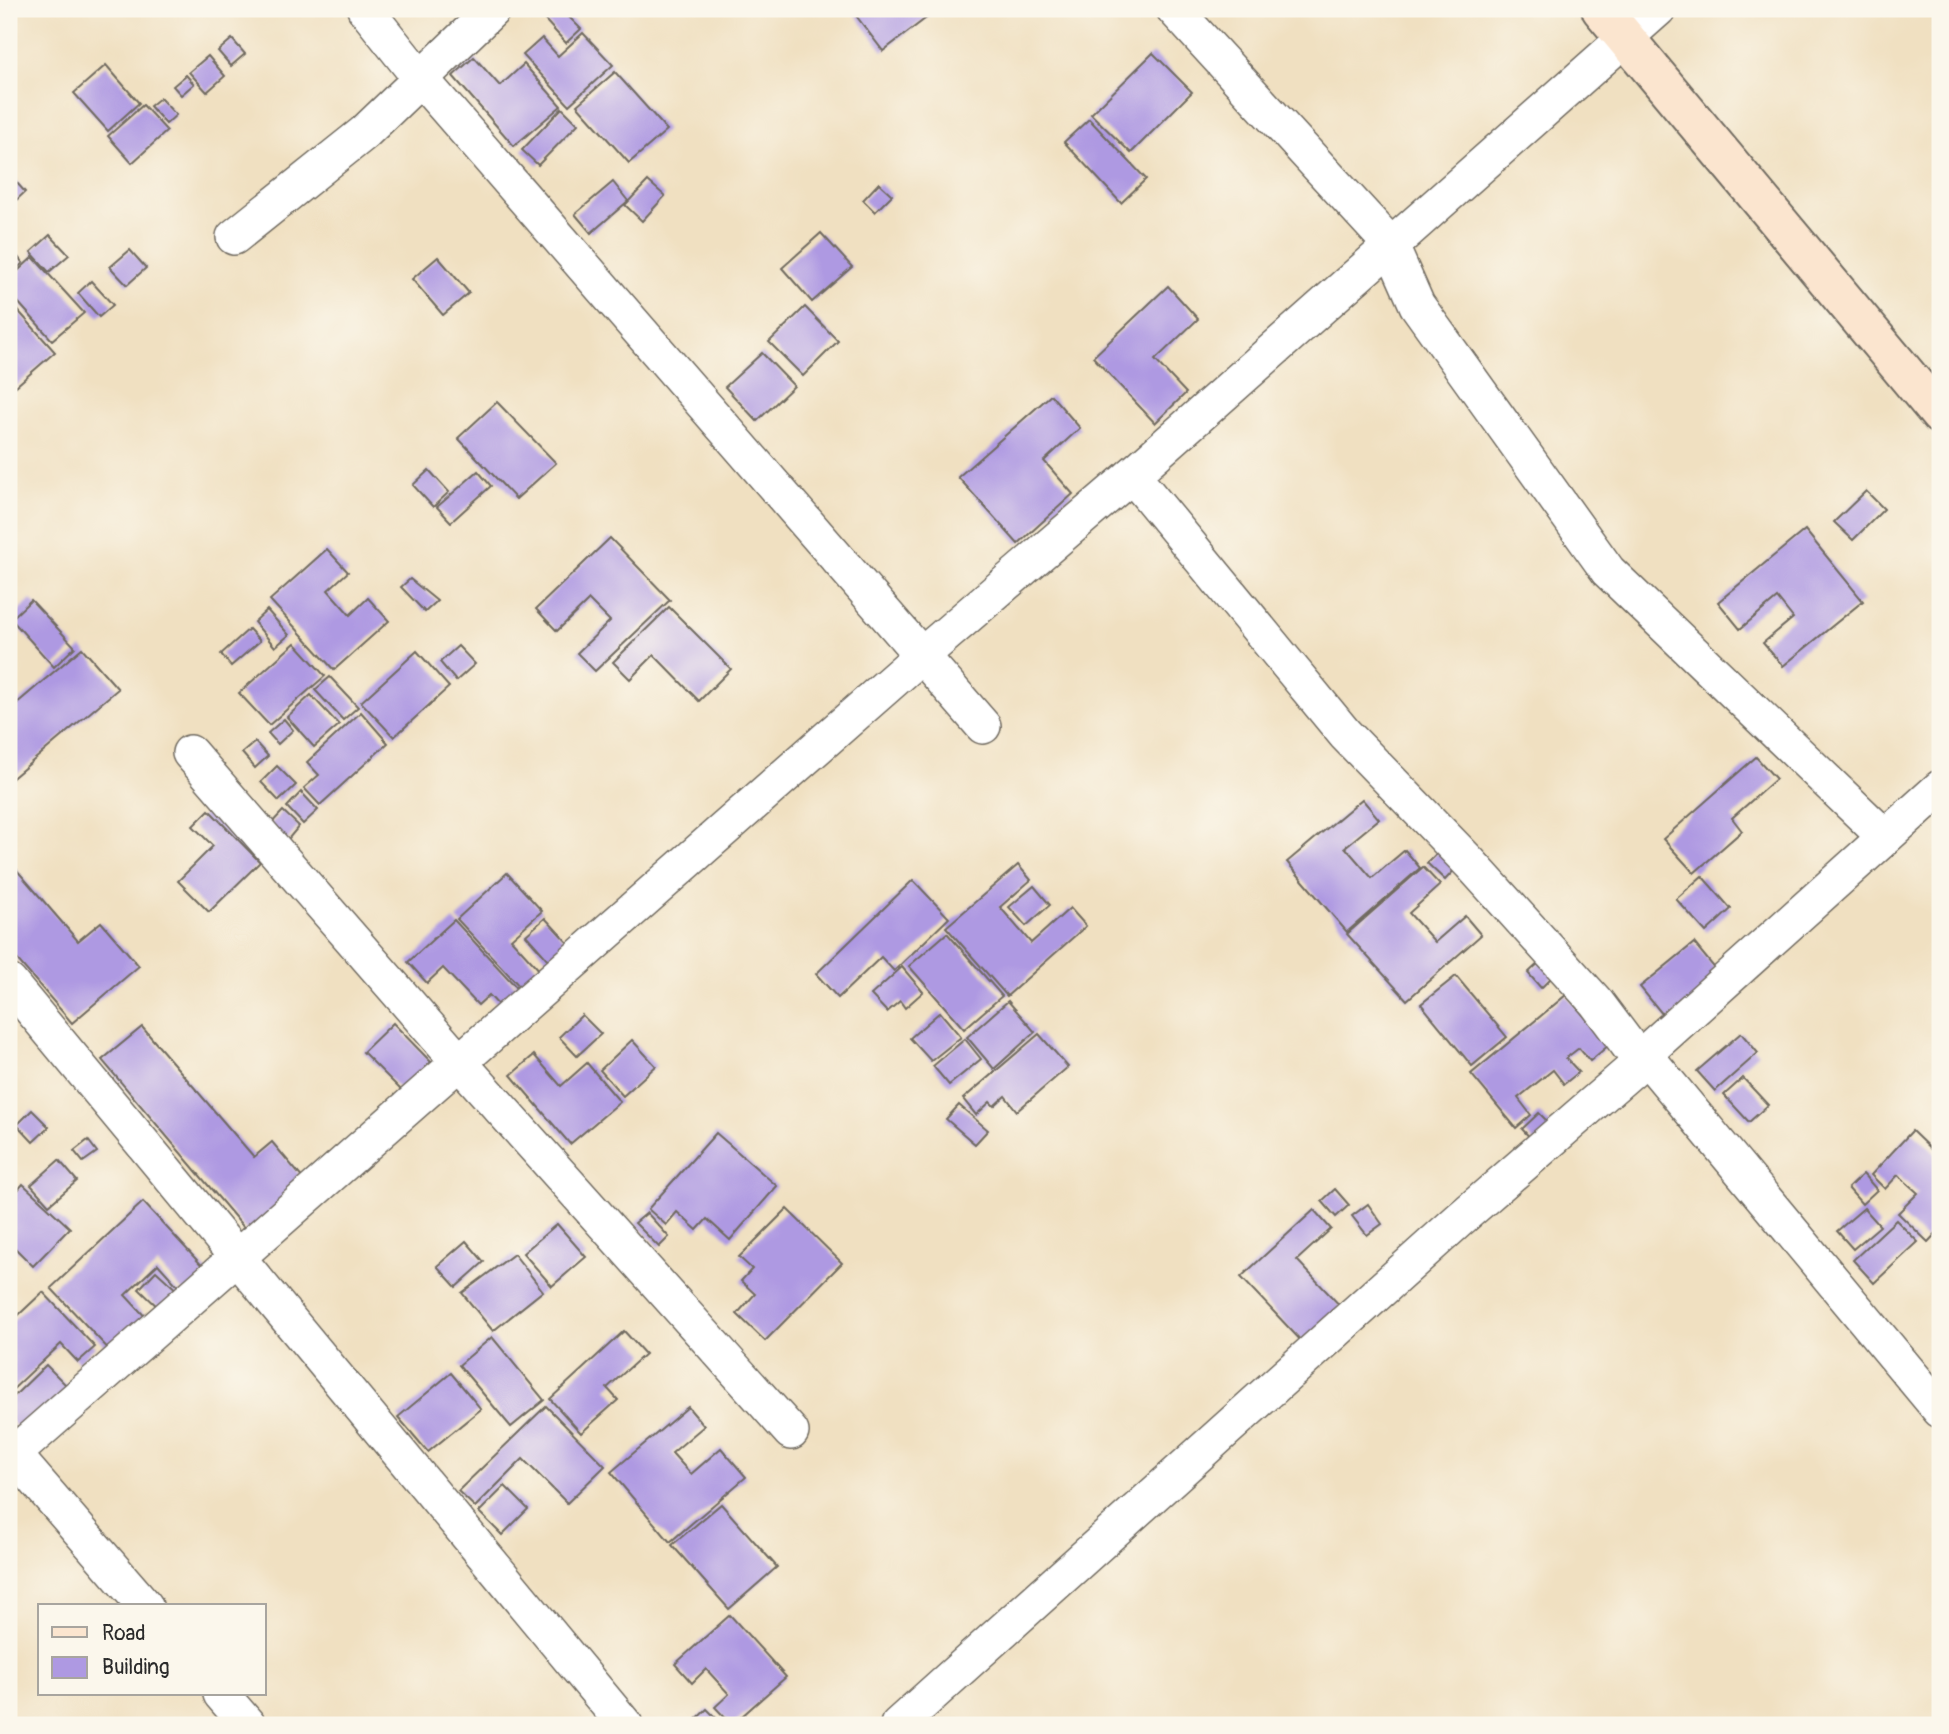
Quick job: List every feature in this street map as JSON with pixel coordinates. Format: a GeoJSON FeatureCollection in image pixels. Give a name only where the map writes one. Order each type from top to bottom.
{"type":"FeatureCollection","features":[{"type":"Feature","properties":{"kind":"street"},"geometry":{"type":"LineString","coordinates":[[365,9],[420,78],[983,726]]}},
{"type":"Feature","properties":{"kind":"street"},"geometry":{"type":"LineString","coordinates":[[234,237],[363,133],[493,9]]}},
{"type":"Feature","properties":{"kind":"street"},"geometry":{"type":"LineString","coordinates":[[1174,9],[1390,244],[1417,304],[1608,571],[1885,837]]}},
{"type":"Feature","properties":{"kind":"street"},"geometry":{"type":"LineString","coordinates":[[1601,9],[1940,415]]}},
{"type":"Feature","properties":{"kind":"street"},"geometry":{"type":"LineString","coordinates":[[143,1604],[10,1454],[921,656],[1132,475],[1658,9]]}},
{"type":"Feature","properties":{"kind":"street"},"geometry":{"type":"LineString","coordinates":[[1132,475],[1345,734],[1470,863],[1596,1002],[1940,1410]]}},
{"type":"Feature","properties":{"kind":"street"},"geometry":{"type":"LineString","coordinates":[[190,753],[459,1062],[791,1432]]}},
{"type":"Feature","properties":{"kind":"street"},"geometry":{"type":"LineString","coordinates":[[898,1725],[1940,788]]}},
{"type":"Feature","properties":{"kind":"street"},"geometry":{"type":"LineString","coordinates":[[9,982],[625,1725]]}},
{"type":"Feature","properties":{"kind":"street"},"geometry":{"type":"LineString","coordinates":[[223,1696],[248,1725]]}},
{"type":"Feature","properties":{"kind":"building"},"geometry":{"type":"Polygon","coordinates":[[[557,9],[561,9],[581,29],[566,43],[545,20],[557,9]]]}},
{"type":"Feature","properties":{"kind":"building"},"geometry":{"type":"Polygon","coordinates":[[[860,9],[938,9],[883,51],[854,13],[860,9]]]}},
{"type":"Feature","properties":{"kind":"building"},"geometry":{"type":"Polygon","coordinates":[[[583,33],[613,65],[569,105],[523,55],[542,38],[558,56],[583,33]]]}},
{"type":"Feature","properties":{"kind":"building"},"geometry":{"type":"Polygon","coordinates":[[[232,39],[245,54],[231,66],[218,51],[232,39]]]}},
{"type":"Feature","properties":{"kind":"building"},"geometry":{"type":"Polygon","coordinates":[[[1153,53],[1192,92],[1131,153],[1091,114],[1153,53]]]}},
{"type":"Feature","properties":{"kind":"building"},"geometry":{"type":"Polygon","coordinates":[[[208,56],[225,76],[207,92],[189,72],[208,56]]]}},
{"type":"Feature","properties":{"kind":"building"},"geometry":{"type":"Polygon","coordinates":[[[474,57],[500,86],[524,64],[561,106],[514,146],[453,76],[474,57]]]}},
{"type":"Feature","properties":{"kind":"building"},"geometry":{"type":"Polygon","coordinates":[[[106,65],[139,103],[108,131],[74,93],[106,65]]]}},
{"type":"Feature","properties":{"kind":"building"},"geometry":{"type":"Polygon","coordinates":[[[615,72],[667,130],[629,163],[577,105],[615,72]]]}},
{"type":"Feature","properties":{"kind":"building"},"geometry":{"type":"Polygon","coordinates":[[[186,75],[194,84],[181,95],[173,86],[186,75]]]}},
{"type":"Feature","properties":{"kind":"building"},"geometry":{"type":"Polygon","coordinates":[[[160,98],[176,115],[166,124],[150,106],[160,98]]]}},
{"type":"Feature","properties":{"kind":"building"},"geometry":{"type":"Polygon","coordinates":[[[143,105],[167,131],[132,163],[108,136],[143,105]]]}},
{"type":"Feature","properties":{"kind":"building"},"geometry":{"type":"Polygon","coordinates":[[[562,108],[578,124],[538,165],[522,150],[562,108]]]}},
{"type":"Feature","properties":{"kind":"building"},"geometry":{"type":"Polygon","coordinates":[[[1089,119],[1146,179],[1121,203],[1064,142],[1089,119]]]}},
{"type":"Feature","properties":{"kind":"building"},"geometry":{"type":"Polygon","coordinates":[[[9,174],[25,192],[9,207],[9,174]]]}},
{"type":"Feature","properties":{"kind":"building"},"geometry":{"type":"Polygon","coordinates":[[[648,181],[665,196],[642,221],[625,205],[648,181]]]}},
{"type":"Feature","properties":{"kind":"building"},"geometry":{"type":"Polygon","coordinates":[[[613,182],[628,201],[591,233],[575,214],[613,182]]]}},
{"type":"Feature","properties":{"kind":"building"},"geometry":{"type":"Polygon","coordinates":[[[879,183],[892,195],[875,212],[863,200],[879,183]]]}},
{"type":"Feature","properties":{"kind":"building"},"geometry":{"type":"Polygon","coordinates":[[[821,233],[852,267],[812,302],[782,268],[821,233]]]}},
{"type":"Feature","properties":{"kind":"building"},"geometry":{"type":"Polygon","coordinates":[[[50,235],[69,255],[49,272],[31,252],[50,235]]]}},
{"type":"Feature","properties":{"kind":"building"},"geometry":{"type":"Polygon","coordinates":[[[9,247],[23,263],[9,276],[9,247]]]}},
{"type":"Feature","properties":{"kind":"building"},"geometry":{"type":"Polygon","coordinates":[[[130,250],[146,268],[127,285],[110,267],[130,250]]]}},
{"type":"Feature","properties":{"kind":"building"},"geometry":{"type":"Polygon","coordinates":[[[33,257],[84,313],[52,340],[9,292],[9,279],[33,257]]]}},
{"type":"Feature","properties":{"kind":"building"},"geometry":{"type":"Polygon","coordinates":[[[438,257],[469,293],[443,315],[412,279],[438,257]]]}},
{"type":"Feature","properties":{"kind":"building"},"geometry":{"type":"Polygon","coordinates":[[[91,281],[113,305],[99,317],[78,293],[91,281]]]}},
{"type":"Feature","properties":{"kind":"building"},"geometry":{"type":"Polygon","coordinates":[[[1168,286],[1198,319],[1155,360],[1186,393],[1155,423],[1093,357],[1168,286]]]}},
{"type":"Feature","properties":{"kind":"building"},"geometry":{"type":"Polygon","coordinates":[[[14,306],[55,352],[16,386],[9,378],[9,311],[14,306]]]}},
{"type":"Feature","properties":{"kind":"building"},"geometry":{"type":"Polygon","coordinates":[[[805,307],[838,341],[803,376],[769,342],[805,307]]]}},
{"type":"Feature","properties":{"kind":"building"},"geometry":{"type":"Polygon","coordinates":[[[762,353],[794,386],[757,421],[725,387],[762,353]]]}},
{"type":"Feature","properties":{"kind":"building"},"geometry":{"type":"Polygon","coordinates":[[[1051,395],[1080,428],[1044,461],[1073,494],[1018,544],[958,477],[1051,395]]]}},
{"type":"Feature","properties":{"kind":"building"},"geometry":{"type":"Polygon","coordinates":[[[497,402],[556,463],[516,499],[458,438],[497,402]]]}},
{"type":"Feature","properties":{"kind":"building"},"geometry":{"type":"Polygon","coordinates":[[[429,470],[449,492],[433,507],[413,485],[429,470]]]}},
{"type":"Feature","properties":{"kind":"building"},"geometry":{"type":"Polygon","coordinates":[[[478,471],[491,486],[451,522],[437,507],[478,471]]]}},
{"type":"Feature","properties":{"kind":"building"},"geometry":{"type":"Polygon","coordinates":[[[1866,491],[1884,509],[1853,540],[1834,522],[1866,491]]]}},
{"type":"Feature","properties":{"kind":"building"},"geometry":{"type":"Polygon","coordinates":[[[1805,530],[1863,601],[1783,666],[1763,643],[1793,618],[1777,598],[1740,629],[1718,602],[1805,530]]]}},
{"type":"Feature","properties":{"kind":"building"},"geometry":{"type":"Polygon","coordinates":[[[610,538],[670,600],[595,671],[577,653],[610,621],[589,600],[557,631],[536,609],[610,538]]]}},
{"type":"Feature","properties":{"kind":"building"},"geometry":{"type":"Polygon","coordinates":[[[327,549],[348,572],[328,590],[350,615],[368,598],[389,621],[334,670],[270,600],[327,549]]]}},
{"type":"Feature","properties":{"kind":"building"},"geometry":{"type":"Polygon","coordinates":[[[410,579],[437,601],[425,612],[401,587],[410,579]]]}},
{"type":"Feature","properties":{"kind":"building"},"geometry":{"type":"Polygon","coordinates":[[[31,600],[75,647],[54,667],[11,619],[31,600]]]}},
{"type":"Feature","properties":{"kind":"building"},"geometry":{"type":"Polygon","coordinates":[[[669,607],[731,669],[699,701],[654,655],[630,679],[613,662],[669,607]]]}},
{"type":"Feature","properties":{"kind":"building"},"geometry":{"type":"Polygon","coordinates":[[[267,610],[289,635],[275,647],[254,622],[267,610]]]}},
{"type":"Feature","properties":{"kind":"building"},"geometry":{"type":"Polygon","coordinates":[[[249,629],[260,641],[231,666],[221,654],[249,629]]]}},
{"type":"Feature","properties":{"kind":"building"},"geometry":{"type":"Polygon","coordinates":[[[295,643],[325,676],[269,725],[239,693],[295,643]]]}},
{"type":"Feature","properties":{"kind":"building"},"geometry":{"type":"Polygon","coordinates":[[[458,646],[475,664],[456,681],[440,662],[458,646]]]}},
{"type":"Feature","properties":{"kind":"building"},"geometry":{"type":"Polygon","coordinates":[[[82,648],[118,689],[9,781],[9,710],[82,648]]]}},
{"type":"Feature","properties":{"kind":"building"},"geometry":{"type":"Polygon","coordinates":[[[417,651],[449,687],[394,737],[361,702],[417,651]]]}},
{"type":"Feature","properties":{"kind":"building"},"geometry":{"type":"Polygon","coordinates":[[[330,677],[358,707],[343,720],[315,690],[330,677]]]}},
{"type":"Feature","properties":{"kind":"building"},"geometry":{"type":"Polygon","coordinates":[[[311,695],[339,725],[314,747],[287,717],[311,695]]]}},
{"type":"Feature","properties":{"kind":"building"},"geometry":{"type":"Polygon","coordinates":[[[361,712],[388,743],[320,805],[304,788],[319,775],[307,762],[361,712]]]}},
{"type":"Feature","properties":{"kind":"building"},"geometry":{"type":"Polygon","coordinates":[[[284,719],[293,730],[278,744],[268,733],[284,719]]]}},
{"type":"Feature","properties":{"kind":"building"},"geometry":{"type":"Polygon","coordinates":[[[255,742],[268,756],[255,768],[242,753],[255,742]]]}},
{"type":"Feature","properties":{"kind":"building"},"geometry":{"type":"Polygon","coordinates":[[[1756,757],[1776,779],[1732,818],[1742,831],[1694,873],[1663,839],[1756,757]]]}},
{"type":"Feature","properties":{"kind":"building"},"geometry":{"type":"Polygon","coordinates":[[[277,766],[296,785],[279,801],[261,782],[277,766]]]}},
{"type":"Feature","properties":{"kind":"building"},"geometry":{"type":"Polygon","coordinates":[[[301,792],[318,810],[303,824],[287,807],[301,792]]]}},
{"type":"Feature","properties":{"kind":"building"},"geometry":{"type":"Polygon","coordinates":[[[1362,799],[1379,819],[1345,847],[1372,878],[1405,850],[1420,868],[1347,932],[1287,862],[1362,799]]]}},
{"type":"Feature","properties":{"kind":"building"},"geometry":{"type":"Polygon","coordinates":[[[209,810],[260,862],[209,912],[178,881],[213,846],[193,826],[209,810]]]}},
{"type":"Feature","properties":{"kind":"building"},"geometry":{"type":"Polygon","coordinates":[[[283,811],[299,826],[284,844],[267,828],[283,811]]]}},
{"type":"Feature","properties":{"kind":"building"},"geometry":{"type":"Polygon","coordinates":[[[1442,848],[1459,865],[1445,880],[1427,863],[1442,848]]]}},
{"type":"Feature","properties":{"kind":"building"},"geometry":{"type":"Polygon","coordinates":[[[9,861],[78,941],[101,922],[139,966],[72,1023],[9,950],[9,861]]]}},
{"type":"Feature","properties":{"kind":"building"},"geometry":{"type":"Polygon","coordinates":[[[1018,865],[1031,880],[1000,907],[1031,943],[1070,908],[1086,926],[1007,996],[946,927],[1018,865]]]}},
{"type":"Feature","properties":{"kind":"building"},"geometry":{"type":"Polygon","coordinates":[[[1423,867],[1440,885],[1409,913],[1435,942],[1465,916],[1481,935],[1407,1000],[1347,934],[1423,867]]]}},
{"type":"Feature","properties":{"kind":"building"},"geometry":{"type":"Polygon","coordinates":[[[507,873],[542,911],[511,939],[542,973],[523,990],[457,919],[507,873]]]}},
{"type":"Feature","properties":{"kind":"building"},"geometry":{"type":"Polygon","coordinates":[[[1702,876],[1731,909],[1706,932],[1676,899],[1702,876]]]}},
{"type":"Feature","properties":{"kind":"building"},"geometry":{"type":"Polygon","coordinates":[[[913,880],[949,918],[894,971],[881,957],[838,998],[816,974],[913,880]]]}},
{"type":"Feature","properties":{"kind":"building"},"geometry":{"type":"Polygon","coordinates":[[[1034,886],[1050,905],[1026,926],[1009,907],[1034,886]]]}},
{"type":"Feature","properties":{"kind":"building"},"geometry":{"type":"Polygon","coordinates":[[[545,918],[569,944],[549,961],[526,935],[545,918]]]}},
{"type":"Feature","properties":{"kind":"building"},"geometry":{"type":"Polygon","coordinates":[[[454,920],[519,990],[501,1008],[489,995],[478,1005],[443,968],[427,983],[408,962],[454,920]]]}},
{"type":"Feature","properties":{"kind":"building"},"geometry":{"type":"Polygon","coordinates":[[[947,933],[1002,996],[964,1029],[909,966],[947,933]]]}},
{"type":"Feature","properties":{"kind":"building"},"geometry":{"type":"Polygon","coordinates":[[[1694,943],[1722,977],[1668,1021],[1640,987],[1694,943]]]}},
{"type":"Feature","properties":{"kind":"building"},"geometry":{"type":"Polygon","coordinates":[[[1542,960],[1555,974],[1541,988],[1528,973],[1542,960]]]}},
{"type":"Feature","properties":{"kind":"building"},"geometry":{"type":"Polygon","coordinates":[[[902,967],[923,992],[905,1008],[900,1001],[887,1012],[871,995],[902,967]]]}},
{"type":"Feature","properties":{"kind":"building"},"geometry":{"type":"Polygon","coordinates":[[[1456,976],[1507,1037],[1472,1066],[1421,1004],[1456,976]]]}},
{"type":"Feature","properties":{"kind":"building"},"geometry":{"type":"Polygon","coordinates":[[[1566,995],[1609,1045],[1590,1061],[1579,1048],[1566,1058],[1579,1072],[1564,1084],[1553,1070],[1518,1098],[1531,1115],[1516,1128],[1471,1074],[1566,995]]]}},
{"type":"Feature","properties":{"kind":"building"},"geometry":{"type":"Polygon","coordinates":[[[1008,1001],[1035,1032],[994,1069],[967,1037],[1008,1001]]]}},
{"type":"Feature","properties":{"kind":"building"},"geometry":{"type":"Polygon","coordinates":[[[940,1012],[961,1037],[931,1061],[910,1038],[940,1012]]]}},
{"type":"Feature","properties":{"kind":"building"},"geometry":{"type":"Polygon","coordinates":[[[582,1015],[601,1034],[577,1056],[559,1037],[582,1015]]]}},
{"type":"Feature","properties":{"kind":"building"},"geometry":{"type":"Polygon","coordinates":[[[393,1023],[431,1062],[402,1091],[363,1052],[393,1023]]]}},
{"type":"Feature","properties":{"kind":"building"},"geometry":{"type":"Polygon","coordinates":[[[142,1027],[254,1157],[272,1142],[310,1187],[251,1236],[102,1060],[142,1027]]]}},
{"type":"Feature","properties":{"kind":"building"},"geometry":{"type":"Polygon","coordinates":[[[1741,1033],[1758,1053],[1715,1091],[1697,1071],[1741,1033]]]}},
{"type":"Feature","properties":{"kind":"building"},"geometry":{"type":"Polygon","coordinates":[[[1039,1034],[1068,1067],[1017,1111],[1005,1096],[994,1106],[990,1102],[976,1115],[963,1099],[1039,1034]]]}},
{"type":"Feature","properties":{"kind":"building"},"geometry":{"type":"Polygon","coordinates":[[[965,1039],[981,1059],[949,1085],[933,1066],[965,1039]]]}},
{"type":"Feature","properties":{"kind":"building"},"geometry":{"type":"Polygon","coordinates":[[[632,1040],[656,1066],[623,1096],[600,1070],[632,1040]]]}},
{"type":"Feature","properties":{"kind":"building"},"geometry":{"type":"Polygon","coordinates":[[[534,1055],[561,1086],[587,1063],[620,1102],[570,1144],[511,1075],[534,1055]]]}},
{"type":"Feature","properties":{"kind":"building"},"geometry":{"type":"Polygon","coordinates":[[[1743,1078],[1768,1105],[1749,1122],[1724,1095],[1743,1078]]]}},
{"type":"Feature","properties":{"kind":"building"},"geometry":{"type":"Polygon","coordinates":[[[959,1105],[988,1130],[975,1144],[946,1119],[959,1105]]]}},
{"type":"Feature","properties":{"kind":"building"},"geometry":{"type":"Polygon","coordinates":[[[32,1110],[49,1127],[33,1142],[17,1125],[32,1110]]]}},
{"type":"Feature","properties":{"kind":"building"},"geometry":{"type":"Polygon","coordinates":[[[1539,1113],[1553,1127],[1535,1143],[1522,1129],[1539,1113]]]}},
{"type":"Feature","properties":{"kind":"building"},"geometry":{"type":"Polygon","coordinates":[[[1912,1131],[1940,1158],[1940,1229],[1928,1242],[1898,1213],[1918,1193],[1898,1175],[1885,1189],[1871,1175],[1912,1131]]]}},
{"type":"Feature","properties":{"kind":"building"},"geometry":{"type":"Polygon","coordinates":[[[716,1133],[777,1186],[730,1240],[707,1219],[697,1230],[677,1212],[666,1225],[648,1209],[716,1133]]]}},
{"type":"Feature","properties":{"kind":"building"},"geometry":{"type":"Polygon","coordinates":[[[88,1140],[97,1152],[83,1162],[74,1151],[88,1140]]]}},
{"type":"Feature","properties":{"kind":"building"},"geometry":{"type":"Polygon","coordinates":[[[59,1160],[77,1181],[49,1205],[31,1185],[59,1160]]]}},
{"type":"Feature","properties":{"kind":"building"},"geometry":{"type":"Polygon","coordinates":[[[1863,1174],[1877,1190],[1862,1204],[1848,1188],[1863,1174]]]}},
{"type":"Feature","properties":{"kind":"building"},"geometry":{"type":"Polygon","coordinates":[[[23,1184],[70,1228],[33,1266],[9,1242],[9,1200],[23,1184]]]}},
{"type":"Feature","properties":{"kind":"building"},"geometry":{"type":"Polygon","coordinates":[[[1335,1189],[1349,1205],[1336,1217],[1322,1201],[1335,1189]]]}},
{"type":"Feature","properties":{"kind":"building"},"geometry":{"type":"Polygon","coordinates":[[[143,1202],[208,1272],[185,1294],[158,1264],[125,1295],[151,1323],[115,1356],[51,1288],[143,1202]]]}},
{"type":"Feature","properties":{"kind":"building"},"geometry":{"type":"Polygon","coordinates":[[[1368,1204],[1382,1224],[1367,1235],[1352,1216],[1368,1204]]]}},
{"type":"Feature","properties":{"kind":"building"},"geometry":{"type":"Polygon","coordinates":[[[1864,1208],[1880,1226],[1853,1249],[1837,1231],[1864,1208]]]}},
{"type":"Feature","properties":{"kind":"building"},"geometry":{"type":"Polygon","coordinates":[[[787,1209],[842,1263],[765,1341],[737,1314],[755,1294],[741,1281],[752,1269],[739,1257],[787,1209]]]}},
{"type":"Feature","properties":{"kind":"building"},"geometry":{"type":"Polygon","coordinates":[[[1314,1210],[1331,1229],[1297,1260],[1344,1310],[1306,1346],[1241,1277],[1314,1210]]]}},
{"type":"Feature","properties":{"kind":"building"},"geometry":{"type":"Polygon","coordinates":[[[647,1213],[669,1237],[659,1247],[635,1223],[647,1213]]]}},
{"type":"Feature","properties":{"kind":"building"},"geometry":{"type":"Polygon","coordinates":[[[1896,1220],[1918,1242],[1874,1283],[1853,1260],[1896,1220]]]}},
{"type":"Feature","properties":{"kind":"building"},"geometry":{"type":"Polygon","coordinates":[[[557,1224],[586,1257],[552,1286],[523,1253],[557,1224]]]}},
{"type":"Feature","properties":{"kind":"building"},"geometry":{"type":"Polygon","coordinates":[[[466,1241],[484,1262],[456,1287],[437,1266],[466,1241]]]}},
{"type":"Feature","properties":{"kind":"building"},"geometry":{"type":"Polygon","coordinates":[[[514,1254],[543,1291],[493,1331],[462,1293],[514,1254]]]}},
{"type":"Feature","properties":{"kind":"building"},"geometry":{"type":"Polygon","coordinates":[[[156,1271],[180,1293],[162,1311],[139,1289],[156,1271]]]}},
{"type":"Feature","properties":{"kind":"building"},"geometry":{"type":"Polygon","coordinates":[[[43,1292],[95,1347],[78,1362],[61,1344],[9,1393],[9,1324],[43,1292]]]}},
{"type":"Feature","properties":{"kind":"building"},"geometry":{"type":"Polygon","coordinates":[[[624,1331],[645,1354],[607,1388],[618,1400],[581,1433],[550,1399],[624,1331]]]}},
{"type":"Feature","properties":{"kind":"building"},"geometry":{"type":"Polygon","coordinates":[[[492,1337],[544,1400],[511,1427],[459,1365],[492,1337]]]}},
{"type":"Feature","properties":{"kind":"building"},"geometry":{"type":"Polygon","coordinates":[[[46,1365],[72,1391],[25,1436],[9,1419],[9,1401],[46,1365]]]}},
{"type":"Feature","properties":{"kind":"building"},"geometry":{"type":"Polygon","coordinates":[[[451,1373],[481,1409],[428,1452],[398,1417],[451,1373]]]}},
{"type":"Feature","properties":{"kind":"building"},"geometry":{"type":"Polygon","coordinates":[[[546,1406],[605,1466],[567,1503],[523,1459],[475,1507],[458,1491],[546,1406]]]}},
{"type":"Feature","properties":{"kind":"building"},"geometry":{"type":"Polygon","coordinates":[[[688,1407],[704,1426],[672,1453],[691,1474],[721,1448],[746,1477],[670,1542],[611,1472],[688,1407]]]}},
{"type":"Feature","properties":{"kind":"building"},"geometry":{"type":"Polygon","coordinates":[[[505,1486],[528,1509],[502,1535],[479,1512],[505,1486]]]}},
{"type":"Feature","properties":{"kind":"building"},"geometry":{"type":"Polygon","coordinates":[[[721,1504],[777,1567],[729,1609],[672,1545],[721,1504]]]}},
{"type":"Feature","properties":{"kind":"building"},"geometry":{"type":"Polygon","coordinates":[[[730,1615],[786,1677],[732,1725],[715,1707],[729,1694],[706,1669],[692,1683],[675,1664],[730,1615]]]}},
{"type":"Feature","properties":{"kind":"building"},"geometry":{"type":"Polygon","coordinates":[[[707,1709],[723,1725],[690,1725],[707,1709]]]}}]}
